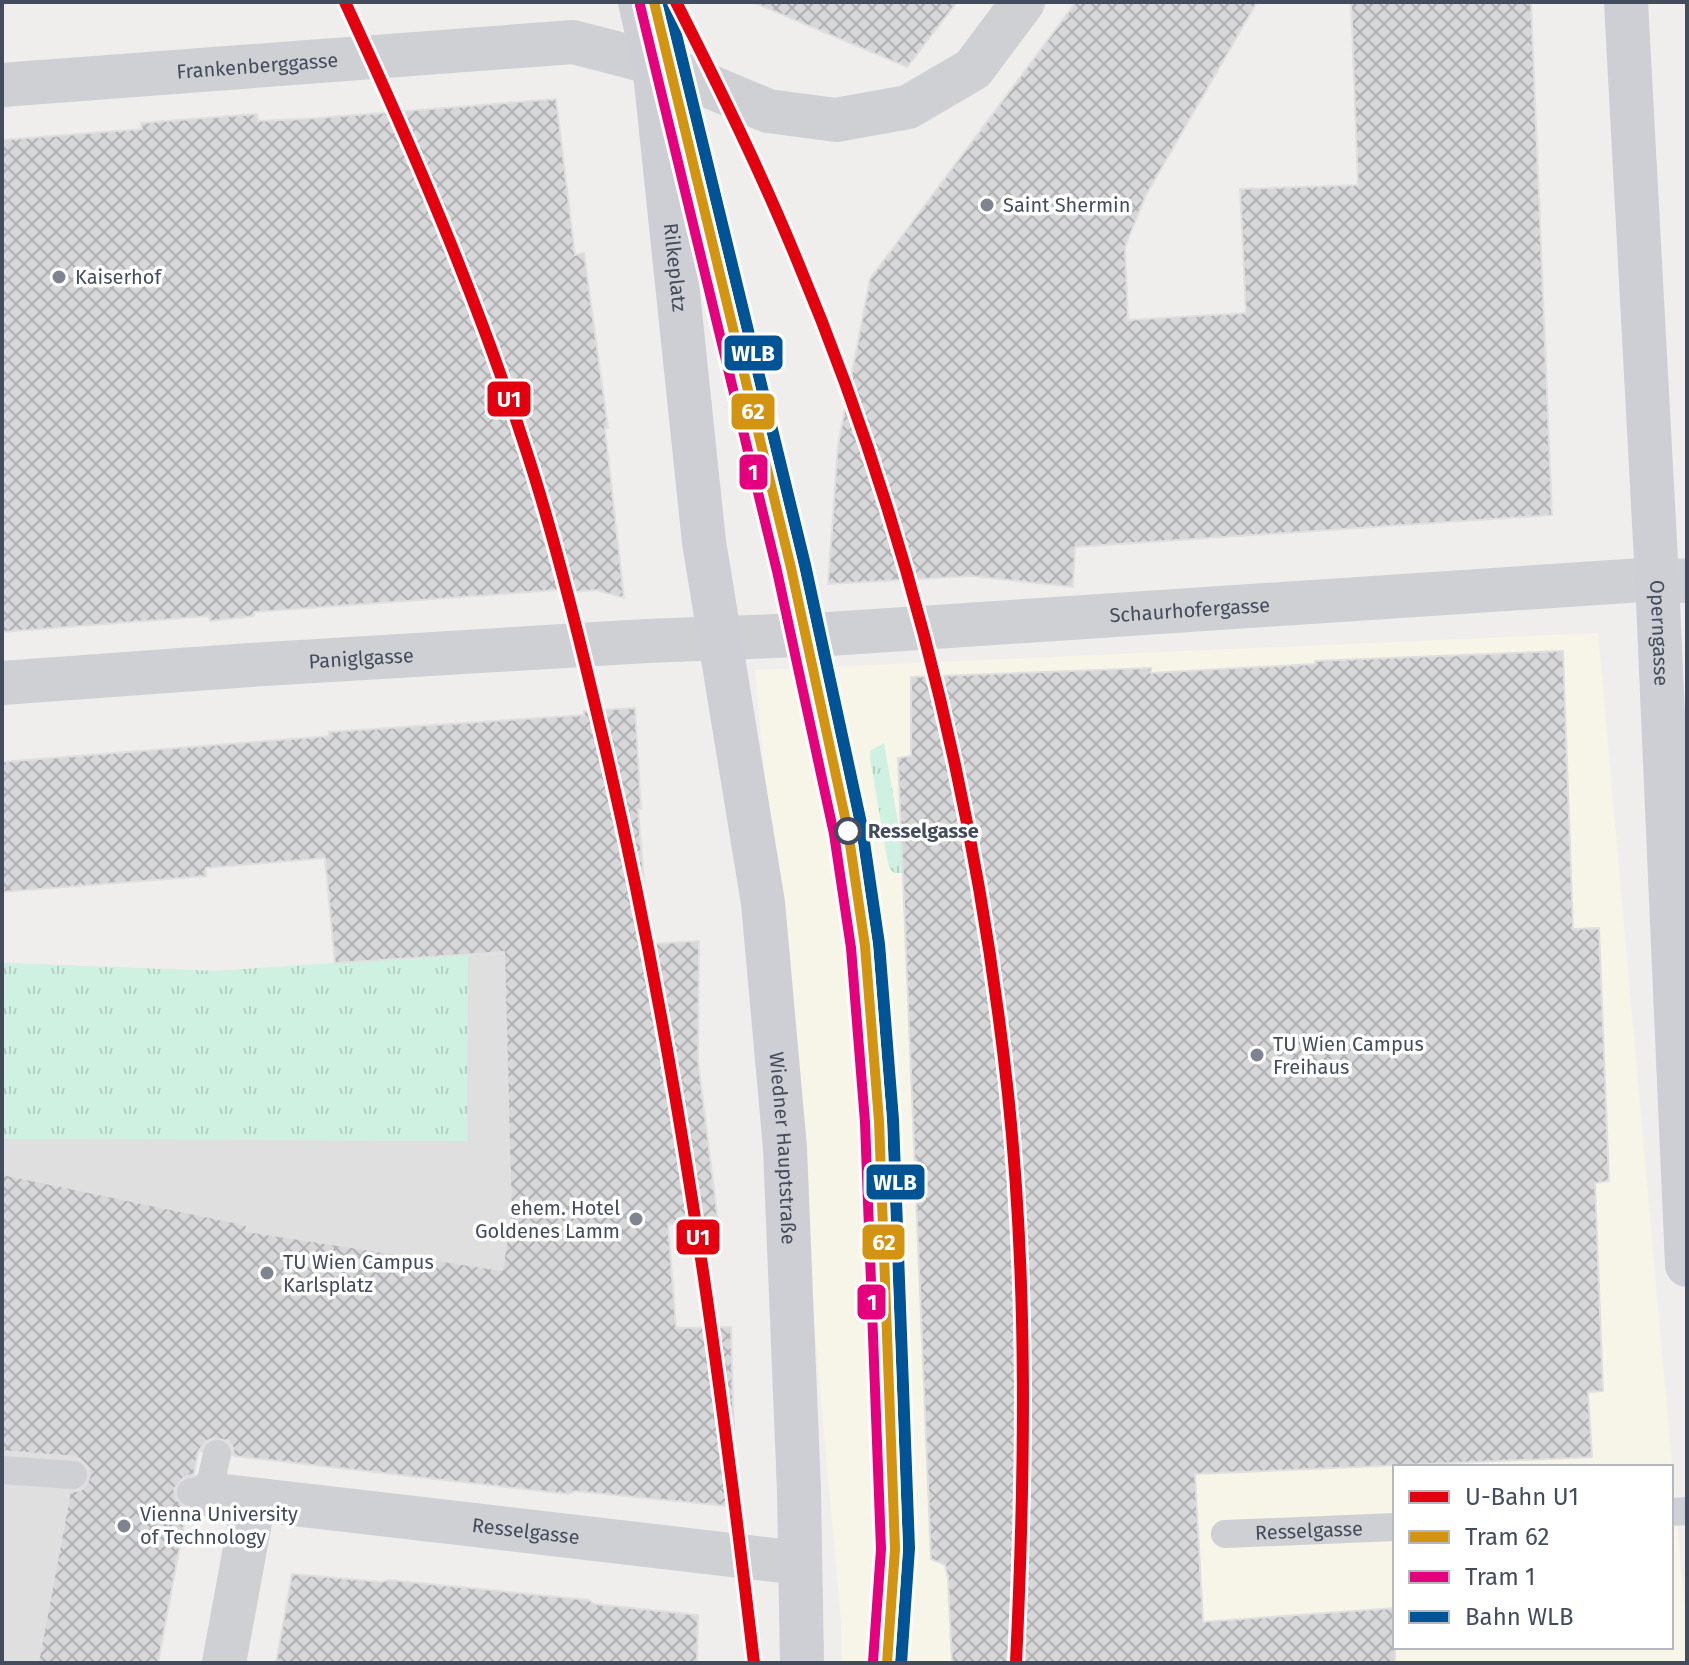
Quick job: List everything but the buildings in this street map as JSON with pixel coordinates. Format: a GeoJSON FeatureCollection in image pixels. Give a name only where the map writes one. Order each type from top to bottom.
{"type":"FeatureCollection","features":[{"type":"Feature","properties":{"kind":"main road"},"geometry":{"type":"LineString","coordinates":[[640,2],[654,63]]}},
{"type":"Feature","properties":{"kind":"main road","name":"Operngasse"},"geometry":{"type":"LineString","coordinates":[[1626,2],[1672,580],[1687,1265]]}},
{"type":"Feature","properties":{"kind":"main road","name":"Rilkeplatz"},"geometry":{"type":"LineString","coordinates":[[654,63],[704,542],[722,638]]}},
{"type":"Feature","properties":{"kind":"main road","name":"Wiedner Hauptstraße"},"geometry":{"type":"LineString","coordinates":[[722,638],[763,903],[785,1148],[802,1663]]}},
{"type":"Feature","properties":{"kind":"street"},"geometry":{"type":"LineString","coordinates":[[654,63],[768,111],[836,120],[908,107],[973,69],[1023,2]]}},
{"type":"Feature","properties":{"kind":"street","name":"Frankenberggasse"},"geometry":{"type":"LineString","coordinates":[[2,85],[573,42],[654,63]]}},
{"type":"Feature","properties":{"kind":"street","name":"Schaurhofergasse"},"geometry":{"type":"LineString","coordinates":[[722,638],[829,634],[1672,580]]}},
{"type":"Feature","properties":{"kind":"street","name":"Paniglgasse"},"geometry":{"type":"LineString","coordinates":[[2,683],[266,664],[722,638]]}},
{"type":"Feature","properties":{"kind":"street","name":"Resselgasse"},"geometry":{"type":"LineString","coordinates":[[205,1480],[254,1500],[800,1563]]}},
{"type":"Feature","properties":{"kind":"street"},"geometry":{"type":"LineString","coordinates":[[224,1663],[254,1500]]}},
{"type":"Feature","properties":{"kind":"lane"},"geometry":{"type":"LineString","coordinates":[[2,1470],[73,1475]]}},
{"type":"Feature","properties":{"kind":"lane","name":"Resselgasse"},"geometry":{"type":"LineString","coordinates":[[1225,1534],[1393,1527]]}},
{"type":"Feature","properties":{"kind":"shaded area","name":"TU Wien Campus Freihaus"},"geometry":{"type":"Polygon","coordinates":[[[1598,633],[1672,1465],[1393,1465],[1393,1649],[1673,1649],[1673,1477],[1687,1663],[842,1663],[841,1620],[755,670],[1598,633]]]}},
{"type":"Feature","properties":{"kind":"shaded area","name":"TU Wien Campus Karlsplatz"},"geometry":{"type":"Polygon","coordinates":[[[699,941],[698,1061],[576,1221],[676,1328],[731,1327],[736,1507],[575,1491],[568,1494],[199,1452],[158,1663],[2,1663],[2,963],[214,971],[699,941]]]}},
{"type":"Feature","properties":{"kind":"green space"},"geometry":{"type":"Polygon","coordinates":[[[884,743],[902,845],[903,873],[890,870],[870,758],[871,750],[884,743]]]}},
{"type":"Feature","properties":{"kind":"green space"},"geometry":{"type":"Polygon","coordinates":[[[468,954],[467,1141],[2,1139],[2,963],[214,971],[468,954]]]}},
{"type":"Feature","properties":{"kind":"metro line","name":"U1"},"geometry":{"type":"LineString","coordinates":[[345,2],[396,114],[489,342],[539,492],[584,659],[650,958],[691,1192],[725,1427],[754,1663]]}},
{"type":"Feature","properties":{"kind":"metro line","name":"U1"},"geometry":{"type":"LineString","coordinates":[[676,2],[769,195],[837,360],[904,565],[957,774],[995,987],[1008,1094],[1019,1236],[1023,1378],[1016,1663]]}},
{"type":"Feature","properties":{"kind":"tram line","name":"62"},"geometry":{"type":"LineString","coordinates":[[654,2],[791,568],[848,831],[865,946],[879,1121],[895,1549],[887,1663]]}},
{"type":"Feature","properties":{"kind":"tram line","name":"1"},"geometry":{"type":"LineString","coordinates":[[640,5],[777,571],[834,834],[851,948],[865,1122],[881,1549],[873,1662]]}},
{"type":"Feature","properties":{"kind":"rail line","name":"WLB"},"geometry":{"type":"LineString","coordinates":[[668,2],[805,565],[862,828],[879,944],[893,1120],[909,1548],[901,1663]]}},
{"type":"Feature","properties":{"kind":"place","name":"Saint Shermin"},"geometry":{"type":"Point","coordinates":[987,205]}},
{"type":"Feature","properties":{"kind":"place","name":"Kaiserhof"},"geometry":{"type":"Point","coordinates":[59,277]}},
{"type":"Feature","properties":{"kind":"place","name":"Resselgasse"},"geometry":{"type":"Point","coordinates":[848,831]}},
{"type":"Feature","properties":{"kind":"place","name":"TU Wien Campus Freihaus"},"geometry":{"type":"Point","coordinates":[1257,1055]}},
{"type":"Feature","properties":{"kind":"place","name":"ehem. Hotel Goldenes Lamm"},"geometry":{"type":"Point","coordinates":[636,1219]}},
{"type":"Feature","properties":{"kind":"place","name":"TU Wien Campus Karlsplatz"},"geometry":{"type":"Point","coordinates":[267,1273]}},
{"type":"Feature","properties":{"kind":"place","name":"Vienna University of Technology"},"geometry":{"type":"Point","coordinates":[124,1526]}}]}
